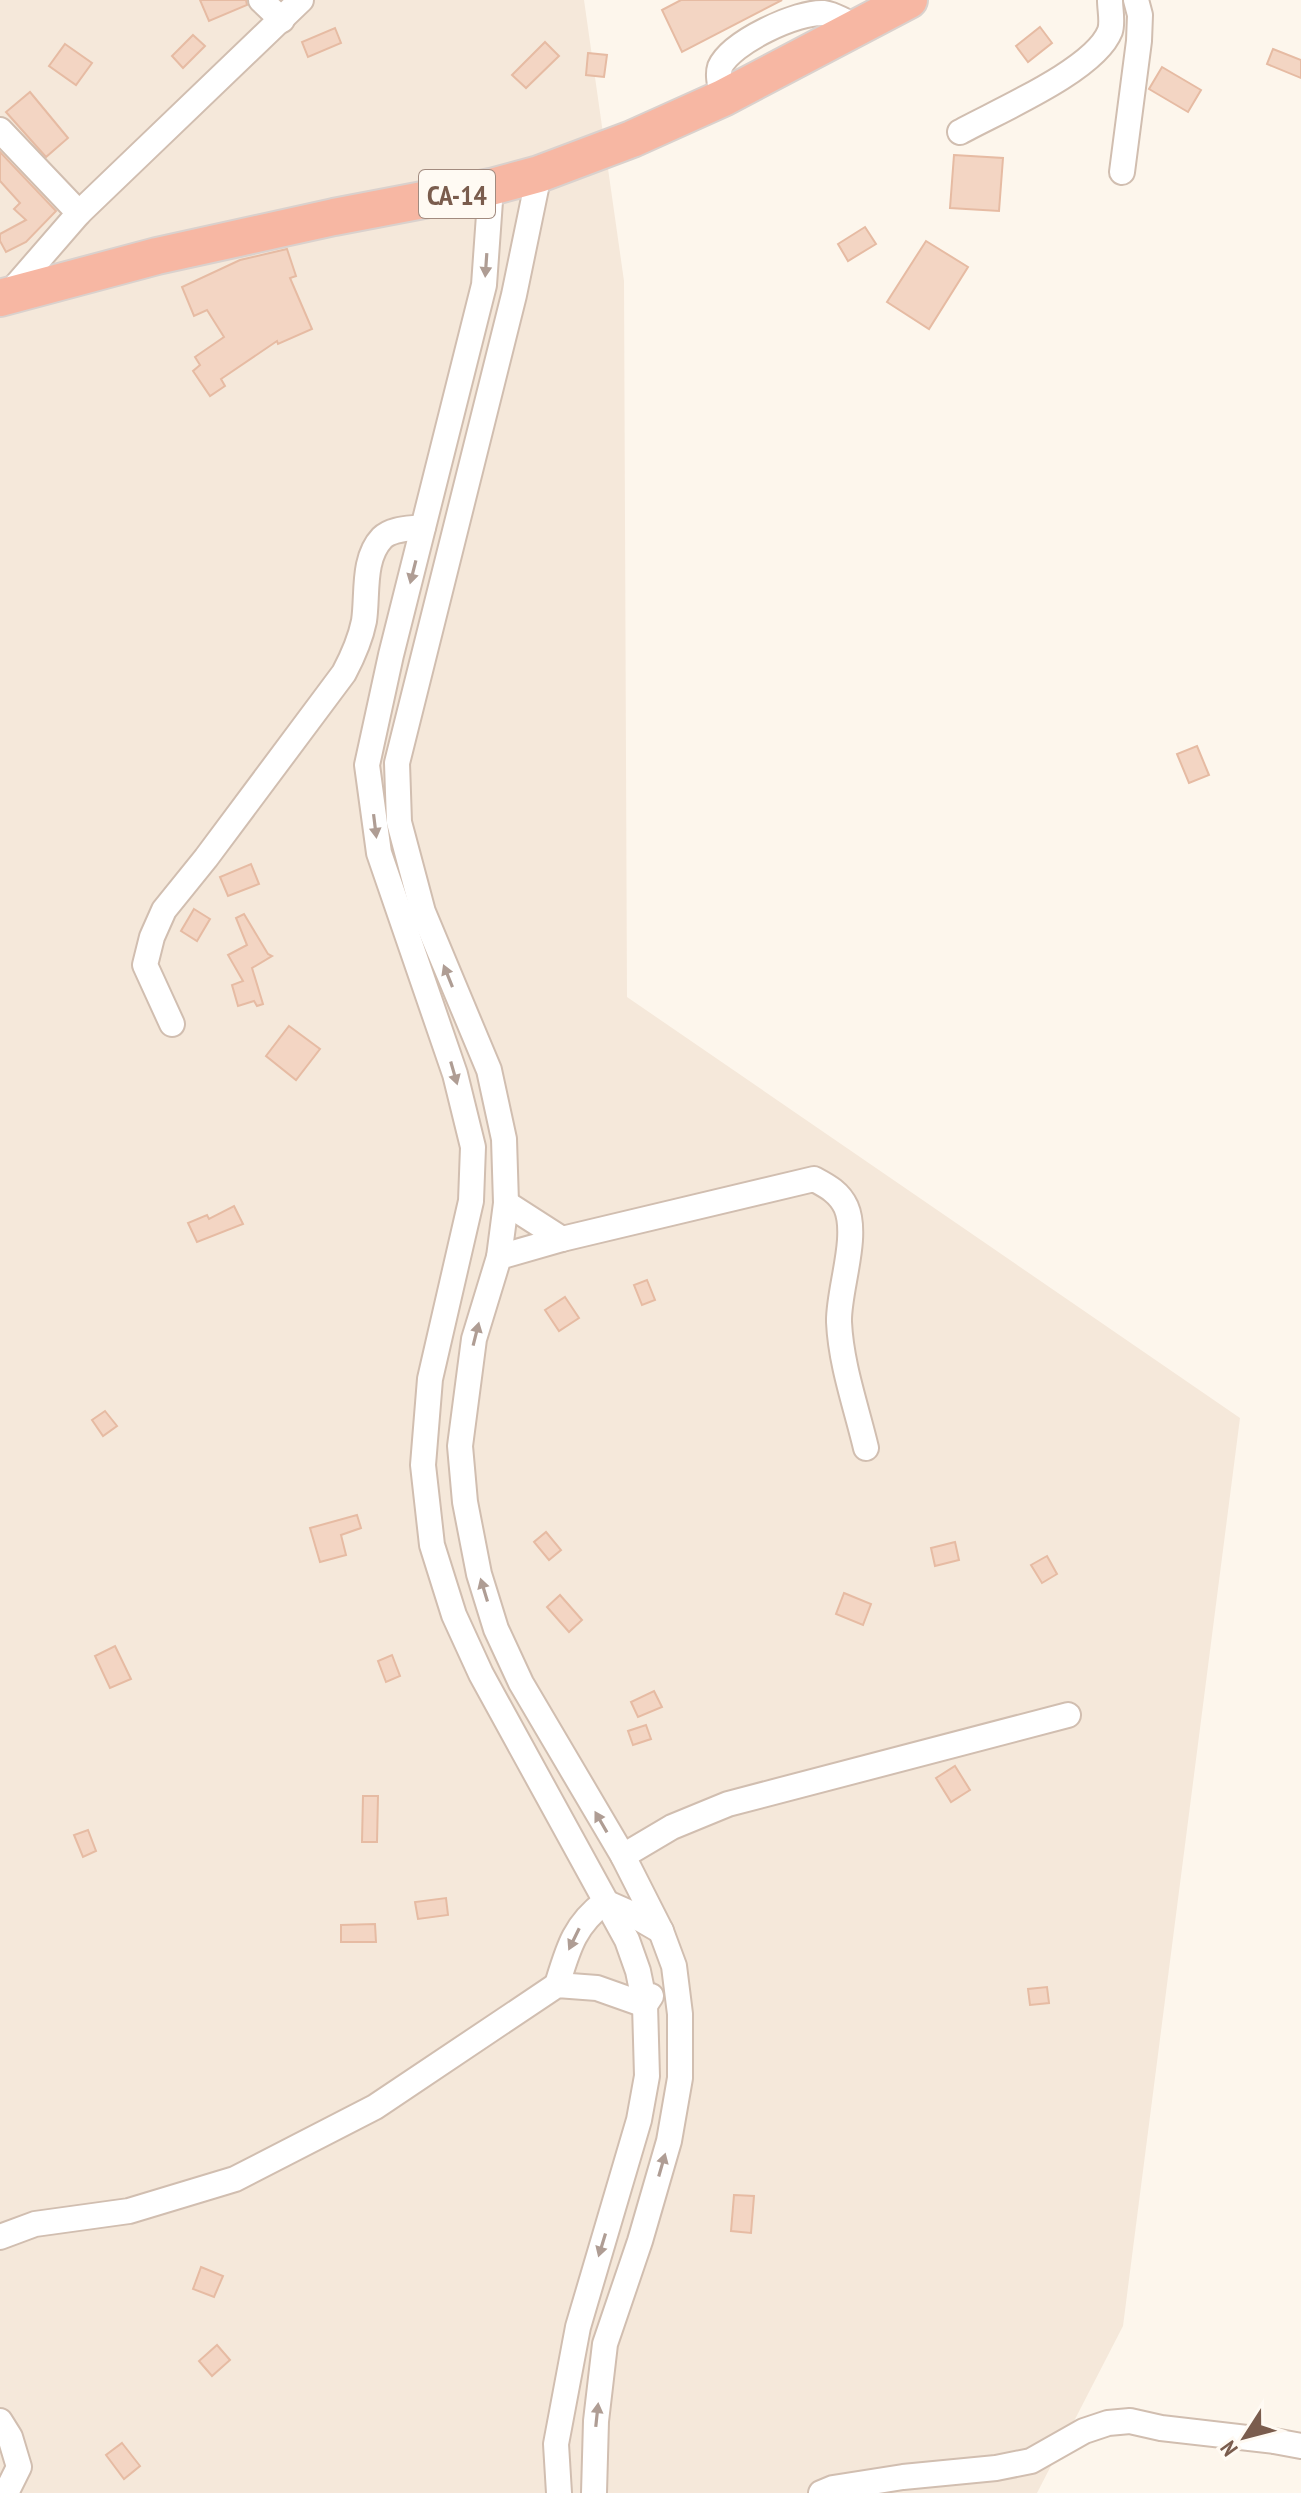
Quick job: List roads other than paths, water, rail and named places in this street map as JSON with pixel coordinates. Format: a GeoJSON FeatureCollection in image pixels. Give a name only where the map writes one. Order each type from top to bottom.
{"type":"FeatureCollection","features":[{"type":"Feature","properties":{"kind":"highway","name":"CA-14"},"geometry":{"type":"LineString","coordinates":[[3,297],[157,256],[491,187],[539,174],[632,139],[723,98],[883,10]]}},
{"type":"Feature","properties":{"kind":"street"},"geometry":{"type":"LineString","coordinates":[[261,0],[282,20]]}},
{"type":"Feature","properties":{"kind":"street"},"geometry":{"type":"LineString","coordinates":[[3,297],[79,213],[301,0]]}},
{"type":"Feature","properties":{"kind":"street"},"geometry":{"type":"LineString","coordinates":[[960,132],[1073,72],[1093,56],[1111,28],[1110,0]]}},
{"type":"Feature","properties":{"kind":"street"},"geometry":{"type":"LineString","coordinates":[[1122,172],[1139,41],[1140,15],[1136,0]]}},
{"type":"Feature","properties":{"kind":"street"},"geometry":{"type":"LineString","coordinates":[[723,98],[718,71],[730,55],[796,7],[831,15],[883,10]]}},
{"type":"Feature","properties":{"kind":"street"},"geometry":{"type":"LineString","coordinates":[[0,130],[79,213]]}},
{"type":"Feature","properties":{"kind":"street"},"geometry":{"type":"LineString","coordinates":[[539,174],[514,295],[397,763],[399,822],[423,912],[489,1070],[504,1139],[506,1203],[499,1257],[474,1339],[460,1446],[465,1502],[479,1574],[496,1629],[521,1683],[623,1856],[661,1931],[674,1966],[680,2014],[680,2078],[669,2141],[640,2241],[605,2344],[596,2421],[594,2493]]}},
{"type":"Feature","properties":{"kind":"street"},"geometry":{"type":"LineString","coordinates":[[491,187],[484,285],[367,765],[379,853],[455,1074],[473,1147],[471,1201],[430,1379],[423,1465],[432,1545],[454,1615],[481,1674],[627,1940],[645,2005],[647,2076],[642,2105],[578,2327],[559,2416],[556,2444],[559,2493]]}},
{"type":"Feature","properties":{"kind":"street"},"geometry":{"type":"LineString","coordinates":[[172,1024],[145,965],[152,937],[164,910],[344,673],[358,648],[370,556],[383,537],[394,530],[423,527]]}},
{"type":"Feature","properties":{"kind":"street"},"geometry":{"type":"LineString","coordinates":[[499,1257],[814,1179],[835,1191],[847,1208],[846,1281],[839,1319],[845,1372],[866,1448]]}},
{"type":"Feature","properties":{"kind":"street"},"geometry":{"type":"LineString","coordinates":[[506,1203],[562,1239]]}},
{"type":"Feature","properties":{"kind":"street"},"geometry":{"type":"LineString","coordinates":[[623,1856],[672,1827],[728,1804],[1068,1715]]}},
{"type":"Feature","properties":{"kind":"street"},"geometry":{"type":"LineString","coordinates":[[605,1902],[661,1931]]}},
{"type":"Feature","properties":{"kind":"street"},"geometry":{"type":"LineString","coordinates":[[0,2237],[35,2224],[129,2211],[235,2179],[375,2107],[557,1985],[576,1930],[605,1902]]}},
{"type":"Feature","properties":{"kind":"street"},"geometry":{"type":"LineString","coordinates":[[645,2005],[674,1966]]}},
{"type":"Feature","properties":{"kind":"street"},"geometry":{"type":"LineString","coordinates":[[557,1985],[597,1988],[645,2005]]}},
{"type":"Feature","properties":{"kind":"street"},"geometry":{"type":"LineString","coordinates":[[0,2421],[10,2437],[19,2467],[6,2493]]}},
{"type":"Feature","properties":{"kind":"street"},"geometry":{"type":"LineString","coordinates":[[821,2493],[833,2488],[903,2477],[996,2468],[1031,2461],[1084,2431],[1119,2422],[1130,2421],[1161,2428],[1301,2446]]}}]}
